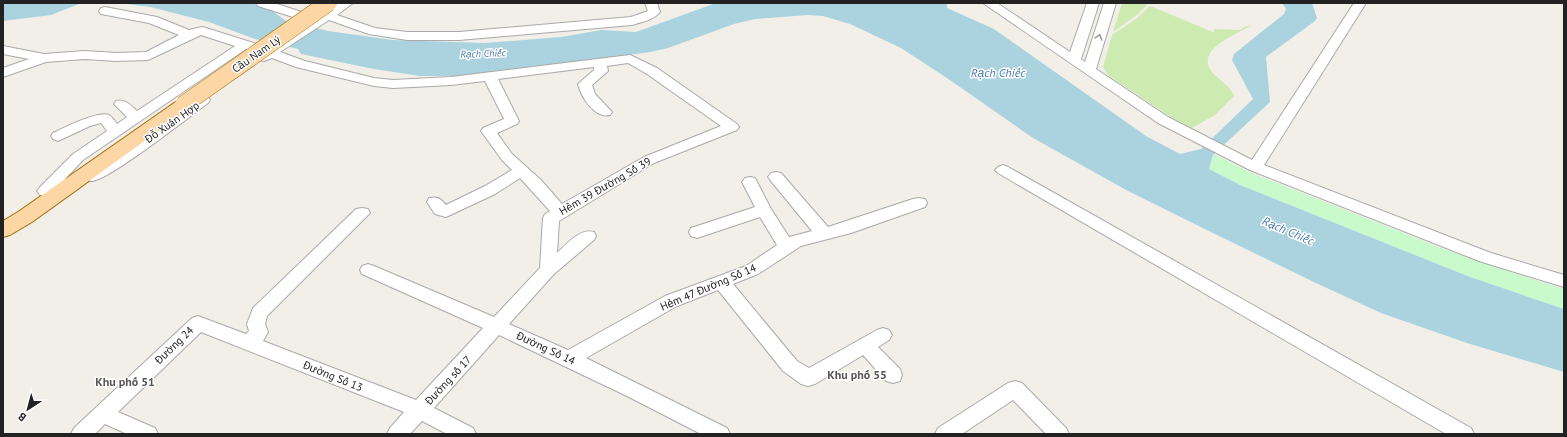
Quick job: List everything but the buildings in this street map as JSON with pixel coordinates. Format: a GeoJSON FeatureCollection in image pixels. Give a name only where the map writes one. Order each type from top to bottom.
{"type":"FeatureCollection","features":[{"type":"Feature","properties":{"kind":"main road","name":"Cầu Nam Lý"},"geometry":{"type":"LineString","coordinates":[[178,103],[316,3]]}},
{"type":"Feature","properties":{"kind":"main road","name":"Cầu Nam Lý"},"geometry":{"type":"LineString","coordinates":[[178,103],[321,17]]}},
{"type":"Feature","properties":{"kind":"main road","name":"Đỗ Xuân Hợp"},"geometry":{"type":"LineString","coordinates":[[3,222],[51,192],[178,103]]}},
{"type":"Feature","properties":{"kind":"main road","name":"Đỗ Xuân Hợp"},"geometry":{"type":"LineString","coordinates":[[3,230],[25,217],[51,192]]}},
{"type":"Feature","properties":{"kind":"street"},"geometry":{"type":"LineString","coordinates":[[262,3],[373,31],[407,36],[459,36],[632,21],[645,17],[654,12],[651,3]]}},
{"type":"Feature","properties":{"kind":"street"},"geometry":{"type":"LineString","coordinates":[[321,17],[346,3]]}},
{"type":"Feature","properties":{"kind":"street"},"geometry":{"type":"LineString","coordinates":[[989,3],[1163,120],[1225,153],[1255,167],[1485,257],[1564,281]]}},
{"type":"Feature","properties":{"kind":"street"},"geometry":{"type":"LineString","coordinates":[[1074,60],[1093,3]]}},
{"type":"Feature","properties":{"kind":"street"},"geometry":{"type":"LineString","coordinates":[[1089,70],[1110,3]]}},
{"type":"Feature","properties":{"kind":"street"},"geometry":{"type":"LineString","coordinates":[[1255,167],[1360,3]]}},
{"type":"Feature","properties":{"kind":"street"},"geometry":{"type":"LineString","coordinates":[[105,11],[153,20],[190,35]]}},
{"type":"Feature","properties":{"kind":"street","name":"Đỗ Xuân Hợp"},"geometry":{"type":"LineString","coordinates":[[51,192],[109,167],[270,53],[284,45],[321,17]]}},
{"type":"Feature","properties":{"kind":"street"},"geometry":{"type":"LineString","coordinates":[[3,64],[4,50],[44,58],[85,55],[117,57],[148,56],[190,35],[202,31],[301,64],[381,83],[430,83],[600,62],[601,71],[585,84],[585,90],[605,112]]}},
{"type":"Feature","properties":{"kind":"street","name":"Đỗ Xuân Hợp"},"geometry":{"type":"LineString","coordinates":[[51,192],[78,157],[244,45]]}},
{"type":"Feature","properties":{"kind":"street"},"geometry":{"type":"LineString","coordinates":[[3,73],[44,58]]}},
{"type":"Feature","properties":{"kind":"street","name":"Hẻm 39 Đường Số 39"},"geometry":{"type":"LineString","coordinates":[[548,270],[551,218],[649,160],[732,126],[652,71],[630,59],[600,62]]}},
{"type":"Feature","properties":{"kind":"street"},"geometry":{"type":"LineString","coordinates":[[490,76],[512,121],[488,131],[507,157],[522,170],[560,212]]}},
{"type":"Feature","properties":{"kind":"street"},"geometry":{"type":"LineString","coordinates":[[120,104],[136,118]]}},
{"type":"Feature","properties":{"kind":"street"},"geometry":{"type":"LineString","coordinates":[[58,136],[85,123],[104,118],[116,132]]}},
{"type":"Feature","properties":{"kind":"street"},"geometry":{"type":"LineString","coordinates":[[435,202],[441,210],[446,212],[484,193],[522,170]]}},
{"type":"Feature","properties":{"kind":"street"},"geometry":{"type":"LineString","coordinates":[[1003,170],[1464,434]]}},
{"type":"Feature","properties":{"kind":"street"},"geometry":{"type":"LineString","coordinates":[[776,176],[824,234]]}},
{"type":"Feature","properties":{"kind":"street"},"geometry":{"type":"LineString","coordinates":[[750,182],[764,210],[787,247]]}},
{"type":"Feature","properties":{"kind":"street","name":"Hẻm 47 Đường Số 14"},"geometry":{"type":"LineString","coordinates":[[569,358],[670,301],[752,270],[796,242],[845,229],[919,203]]}},
{"type":"Feature","properties":{"kind":"street"},"geometry":{"type":"LineString","coordinates":[[697,232],[764,210]]}},
{"type":"Feature","properties":{"kind":"street"},"geometry":{"type":"LineString","coordinates":[[250,343],[259,332],[256,324],[259,313],[362,213]]}},
{"type":"Feature","properties":{"kind":"street"},"geometry":{"type":"LineString","coordinates":[[498,326],[548,270],[588,236]]}},
{"type":"Feature","properties":{"kind":"street","name":"Đường Số 14"},"geometry":{"type":"LineString","coordinates":[[368,270],[569,358],[655,399],[720,434]]}},
{"type":"Feature","properties":{"kind":"street"},"geometry":{"type":"LineString","coordinates":[[721,282],[790,366],[808,378],[883,335]]}},
{"type":"Feature","properties":{"kind":"street","name":"Đường Số 13"},"geometry":{"type":"LineString","coordinates":[[198,323],[420,410],[466,434]]}},
{"type":"Feature","properties":{"kind":"street","name":"Đường 24"},"geometry":{"type":"LineString","coordinates":[[82,434],[198,323]]}},
{"type":"Feature","properties":{"kind":"street","name":"Đường số 17"},"geometry":{"type":"LineString","coordinates":[[398,434],[498,326]]}},
{"type":"Feature","properties":{"kind":"street"},"geometry":{"type":"LineString","coordinates":[[865,345],[893,375]]}},
{"type":"Feature","properties":{"kind":"street"},"geometry":{"type":"LineString","coordinates":[[945,434],[1015,389],[1059,434]]}},
{"type":"Feature","properties":{"kind":"street"},"geometry":{"type":"LineString","coordinates":[[102,414],[148,434]]}},
{"type":"Feature","properties":{"kind":"green space"},"geometry":{"type":"Polygon","coordinates":[[[1122,3],[1149,3],[1138,14],[1113,32],[1122,3]]]}},
{"type":"Feature","properties":{"kind":"green space"},"geometry":{"type":"Polygon","coordinates":[[[1150,6],[1213,32],[1215,31],[1213,29],[1240,30],[1246,26],[1250,26],[1218,45],[1211,52],[1208,59],[1209,66],[1215,75],[1231,90],[1234,96],[1215,115],[1192,128],[1171,117],[1108,75],[1103,67],[1112,35],[1136,19],[1150,6]]]}},
{"type":"Feature","properties":{"kind":"green space"},"geometry":{"type":"Polygon","coordinates":[[[1214,154],[1249,172],[1441,248],[1564,289],[1564,309],[1470,277],[1240,185],[1209,169],[1214,154]]]}},
{"type":"Feature","properties":{"kind":"water"},"geometry":{"type":"Polygon","coordinates":[[[3,3],[90,3],[79,4],[51,15],[3,21],[3,3]]]}},
{"type":"Feature","properties":{"kind":"water","name":"Rạch Chiếc"},"geometry":{"type":"Polygon","coordinates":[[[120,3],[252,3],[274,12],[286,21],[328,31],[393,40],[484,43],[561,37],[601,30],[636,32],[716,3],[947,3],[947,8],[994,29],[1146,136],[1180,154],[1201,149],[1253,99],[1232,60],[1234,54],[1284,14],[1286,9],[1282,3],[1312,3],[1317,18],[1315,21],[1266,57],[1270,102],[1213,155],[1209,169],[1240,185],[1470,277],[1564,309],[1564,372],[1467,343],[1381,313],[1316,283],[1128,191],[1033,138],[901,48],[850,24],[823,16],[808,15],[755,19],[734,24],[668,48],[651,52],[461,76],[420,76],[374,69],[301,54],[298,49],[255,39],[209,22],[150,7],[120,3]]]}},
{"type":"Feature","properties":{"kind":"district","name":"Khu phố 55"},"geometry":{"type":"Point","coordinates":[857,375]}},
{"type":"Feature","properties":{"kind":"district","name":"Khu phố 51"},"geometry":{"type":"Point","coordinates":[125,382]}}]}
